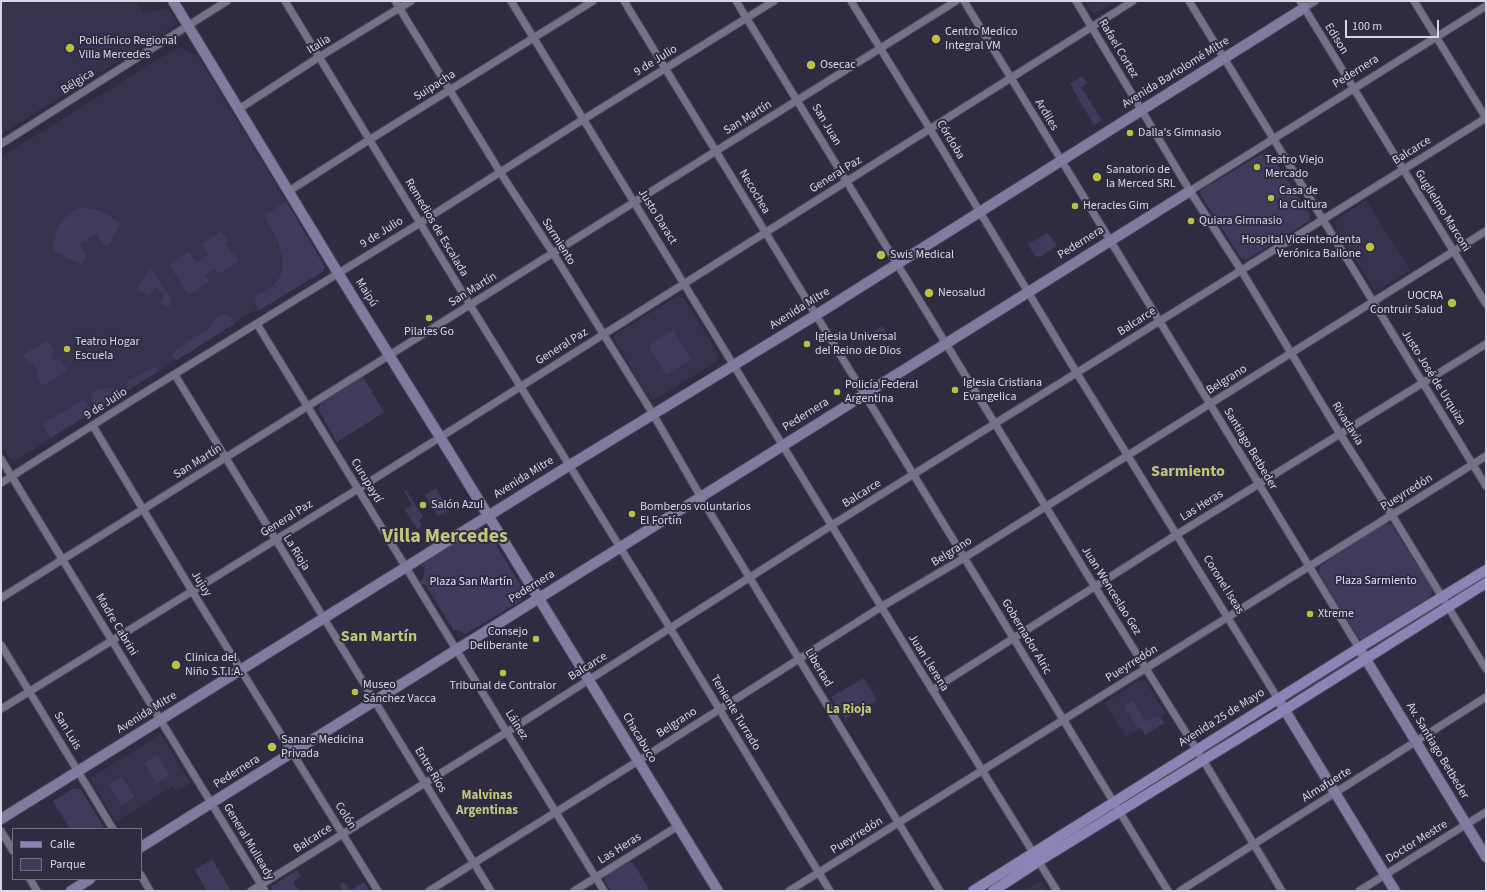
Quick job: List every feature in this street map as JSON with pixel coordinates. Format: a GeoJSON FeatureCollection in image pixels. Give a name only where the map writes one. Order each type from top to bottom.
{"type":"FeatureCollection","features":[{"type":"Feature","properties":{"kind":"main road","name":"Avenida 25 de Mayo"},"geometry":{"type":"LineString","coordinates":[[993,891],[1036,856],[1114,802],[1486,570]]}},
{"type":"Feature","properties":{"kind":"main road","name":"Avenida 25 de Mayo"},"geometry":{"type":"LineString","coordinates":[[972,891],[1119,812],[1486,583]]}},
{"type":"Feature","properties":{"kind":"street","name":"Maipú"},"geometry":{"type":"LineString","coordinates":[[173,1],[338,273],[539,598]]}},
{"type":"Feature","properties":{"kind":"street","name":"Bélgica"},"geometry":{"type":"LineString","coordinates":[[1,144],[227,1]]}},
{"type":"Feature","properties":{"kind":"street","name":"Remedios de Escalada"},"geometry":{"type":"LineString","coordinates":[[285,1],[470,306],[570,465],[619,547]]}},
{"type":"Feature","properties":{"kind":"street","name":"Sarmiento"},"geometry":{"type":"LineString","coordinates":[[396,1],[500,172],[553,253],[653,414],[701,497]]}},
{"type":"Feature","properties":{"kind":"street","name":"Italia"},"geometry":{"type":"LineString","coordinates":[[239,109],[411,1]]}},
{"type":"Feature","properties":{"kind":"street","name":"Justo Daract"},"geometry":{"type":"LineString","coordinates":[[511,1],[783,445]]}},
{"type":"Feature","properties":{"kind":"street","name":"Suipacha"},"geometry":{"type":"LineString","coordinates":[[289,191],[593,1]]}},
{"type":"Feature","properties":{"kind":"street","name":"Necochea"},"geometry":{"type":"LineString","coordinates":[[624,1],[865,394]]}},
{"type":"Feature","properties":{"kind":"street","name":"San Juan"},"geometry":{"type":"LineString","coordinates":[[736,1],[946,343]]}},
{"type":"Feature","properties":{"kind":"street","name":"9 de Julio"},"geometry":{"type":"LineString","coordinates":[[1,483],[774,1]]}},
{"type":"Feature","properties":{"kind":"street","name":"Córdoba"},"geometry":{"type":"LineString","coordinates":[[851,1],[881,48],[1028,292]]}},
{"type":"Feature","properties":{"kind":"street","name":"San Martín"},"geometry":{"type":"LineString","coordinates":[[1,598],[956,1]]}},
{"type":"Feature","properties":{"kind":"street","name":"Ardiles"},"geometry":{"type":"LineString","coordinates":[[964,1],[1110,241]]}},
{"type":"Feature","properties":{"kind":"street","name":"Rafael Cortez"},"geometry":{"type":"LineString","coordinates":[[1076,1],[1190,191]]}},
{"type":"Feature","properties":{"kind":"street","name":"General Paz"},"geometry":{"type":"LineString","coordinates":[[1,709],[358,489],[1133,1]]}},
{"type":"Feature","properties":{"kind":"street","name":"Justo José de Urquiza"},"geometry":{"type":"LineString","coordinates":[[1189,1],[1272,139],[1486,486]]}},
{"type":"Feature","properties":{"kind":"street"},"geometry":{"type":"LineString","coordinates":[[1302,4],[1315,1]]}},
{"type":"Feature","properties":{"kind":"street"},"geometry":{"type":"LineString","coordinates":[[1414,1],[1486,118]]}},
{"type":"Feature","properties":{"kind":"street","name":"Avenida Bartolomé Mitre"},"geometry":{"type":"LineString","coordinates":[[1061,160],[1141,109],[1224,59],[1302,4]]}},
{"type":"Feature","properties":{"kind":"street","name":"Edison"},"geometry":{"type":"LineString","coordinates":[[1302,4],[1354,88]]}},
{"type":"Feature","properties":{"kind":"street","name":"Pedernera"},"geometry":{"type":"LineString","coordinates":[[142,846],[1486,6]]}},
{"type":"Feature","properties":{"kind":"street","name":"Guglielmo Marconi"},"geometry":{"type":"LineString","coordinates":[[1354,88],[1486,304]]}},
{"type":"Feature","properties":{"kind":"street","name":"Balcarce"},"geometry":{"type":"LineString","coordinates":[[251,891],[263,888],[343,833],[507,732],[832,525],[1486,118]]}},
{"type":"Feature","properties":{"kind":"street","name":"Avenida Mitre"},"geometry":{"type":"LineString","coordinates":[[1,819],[570,465],[816,315],[1061,160]]}},
{"type":"Feature","properties":{"kind":"street","name":"Rivadavia"},"geometry":{"type":"LineString","coordinates":[[1190,191],[1241,270],[1340,434],[1443,597],[1486,669]]}},
{"type":"Feature","properties":{"kind":"street","name":"Belgrano"},"geometry":{"type":"LineString","coordinates":[[429,891],[638,762],[881,607],[1128,456],[1486,231]]}},
{"type":"Feature","properties":{"kind":"street","name":"Santiago Betbeder"},"geometry":{"type":"LineString","coordinates":[[1110,241],[1359,648]]}},
{"type":"Feature","properties":{"kind":"street","name":"Coronel Iseas"},"geometry":{"type":"LineString","coordinates":[[1028,292],[1395,891]]}},
{"type":"Feature","properties":{"kind":"street","name":"Curupaytí"},"geometry":{"type":"LineString","coordinates":[[257,324],[457,650]]}},
{"type":"Feature","properties":{"kind":"street","name":"Juan Wenceslao Gez"},"geometry":{"type":"LineString","coordinates":[[946,343],[1095,587],[1197,750],[1282,891]]}},
{"type":"Feature","properties":{"kind":"street","name":"Las Heras"},"geometry":{"type":"LineString","coordinates":[[932,690],[1176,535],[1486,344]]}},
{"type":"Feature","properties":{"kind":"street","name":"La Rioja"},"geometry":{"type":"LineString","coordinates":[[175,375],[275,540],[376,701]]}},
{"type":"Feature","properties":{"kind":"street","name":"Gobernador Alric"},"geometry":{"type":"LineString","coordinates":[[865,394],[1168,891]]}},
{"type":"Feature","properties":{"kind":"street","name":"Jujuy"},"geometry":{"type":"LineString","coordinates":[[93,426],[142,510],[293,753]]}},
{"type":"Feature","properties":{"kind":"street","name":"Juan Llerena"},"geometry":{"type":"LineString","coordinates":[[783,445],[881,607],[1057,891]]}},
{"type":"Feature","properties":{"kind":"street","name":"Pueyrredón"},"geometry":{"type":"LineString","coordinates":[[789,891],[1486,456]]}},
{"type":"Feature","properties":{"kind":"street","name":"Madre Cabrini"},"geometry":{"type":"LineString","coordinates":[[1,459],[212,804]]}},
{"type":"Feature","properties":{"kind":"street","name":"Libertad"},"geometry":{"type":"LineString","coordinates":[[701,497],[940,891]]}},
{"type":"Feature","properties":{"kind":"street","name":"Teniente Turrado"},"geometry":{"type":"LineString","coordinates":[[619,547],[830,891]]}},
{"type":"Feature","properties":{"kind":"street","name":"Chacabuco"},"geometry":{"type":"LineString","coordinates":[[539,598],[718,891]]}},
{"type":"Feature","properties":{"kind":"street","name":"San Luis"},"geometry":{"type":"LineString","coordinates":[[1,645],[112,828]]}},
{"type":"Feature","properties":{"kind":"street","name":"Av. Santiago Betbeder"},"geometry":{"type":"LineString","coordinates":[[1359,648],[1486,857]]}},
{"type":"Feature","properties":{"kind":"street","name":"Láinez"},"geometry":{"type":"LineString","coordinates":[[457,650],[604,891]]}},
{"type":"Feature","properties":{"kind":"street","name":"Almafuerte"},"geometry":{"type":"LineString","coordinates":[[1180,891],[1486,697]]}},
{"type":"Feature","properties":{"kind":"street","name":"Entre Ríos"},"geometry":{"type":"LineString","coordinates":[[376,701],[424,783],[492,891]]}},
{"type":"Feature","properties":{"kind":"street","name":"Colón"},"geometry":{"type":"LineString","coordinates":[[293,753],[378,891]]}},
{"type":"Feature","properties":{"kind":"street","name":"General Mulleady"},"geometry":{"type":"LineString","coordinates":[[212,804],[263,888]]}},
{"type":"Feature","properties":{"kind":"street","name":"Doctor Mestre"},"geometry":{"type":"LineString","coordinates":[[1359,891],[1486,812]]}},
{"type":"Feature","properties":{"kind":"street","name":"Las Heras"},"geometry":{"type":"LineString","coordinates":[[574,891],[678,826]]}},
{"type":"Feature","properties":{"kind":"street"},"geometry":{"type":"LineString","coordinates":[[1,831],[12,849]]}},
{"type":"Feature","properties":{"kind":"street"},"geometry":{"type":"LineString","coordinates":[[142,877],[150,891]]}},
{"type":"Feature","properties":{"kind":"street"},"geometry":{"type":"LineString","coordinates":[[31,880],[37,891]]}},
{"type":"Feature","properties":{"kind":"street"},"geometry":{"type":"LineString","coordinates":[[71,891],[88,880]]}},
{"type":"Feature","properties":{"kind":"shaded area","name":"Policlínico Regional Villa Mercedes"},"geometry":{"type":"Polygon","coordinates":[[[1,1],[136,1],[143,12],[168,8],[176,20],[175,26],[1,134],[1,1]]]}},
{"type":"Feature","properties":{"kind":"shaded area"},"geometry":{"type":"Polygon","coordinates":[[[1085,1],[1116,1],[1096,13],[1092,12],[1085,1]]]}},
{"type":"Feature","properties":{"kind":"shaded area"},"geometry":{"type":"Polygon","coordinates":[[[178,47],[198,56],[286,201],[264,216],[273,231],[281,254],[282,266],[279,278],[270,288],[253,297],[257,309],[15,461],[9,458],[1,445],[1,157],[178,47]]]}},
{"type":"Feature","properties":{"kind":"shaded area","name":"Hospital Viceintendenta Verónica Bailone"},"geometry":{"type":"Polygon","coordinates":[[[1366,200],[1410,270],[1378,290],[1374,289],[1335,227],[1336,226],[1334,223],[1336,222],[1335,220],[1366,200]]]}},
{"type":"Feature","properties":{"kind":"shaded area"},"geometry":{"type":"Polygon","coordinates":[[[678,296],[684,298],[719,356],[717,361],[654,400],[649,398],[614,339],[615,334],[678,296]]]}},
{"type":"Feature","properties":{"kind":"shaded area"},"geometry":{"type":"Polygon","coordinates":[[[1140,680],[1146,682],[1166,714],[1160,717],[1164,723],[1145,735],[1141,728],[1126,737],[1104,703],[1140,680]]]}},
{"type":"Feature","properties":{"kind":"shaded area"},"geometry":{"type":"Polygon","coordinates":[[[161,735],[191,783],[176,792],[173,786],[116,822],[91,778],[161,735]]]}},
{"type":"Feature","properties":{"kind":"shaded area"},"geometry":{"type":"Polygon","coordinates":[[[1040,881],[1046,891],[1023,891],[1040,881]]]}},
{"type":"Feature","properties":{"kind":"green space"},"geometry":{"type":"Polygon","coordinates":[[[1082,76],[1087,83],[1081,87],[1102,120],[1094,125],[1070,84],[1082,76]]]}},
{"type":"Feature","properties":{"kind":"green space"},"geometry":{"type":"Polygon","coordinates":[[[1265,152],[1270,153],[1310,215],[1309,221],[1246,260],[1241,258],[1200,194],[1201,190],[1265,152]]]}},
{"type":"Feature","properties":{"kind":"green space"},"geometry":{"type":"Polygon","coordinates":[[[286,201],[325,267],[322,272],[258,311],[253,297],[268,289],[276,282],[280,275],[282,266],[280,248],[264,216],[286,201]]]}},
{"type":"Feature","properties":{"kind":"green space"},"geometry":{"type":"Polygon","coordinates":[[[79,208],[96,209],[110,216],[120,224],[108,247],[102,244],[97,234],[80,244],[87,256],[82,265],[54,251],[55,237],[60,225],[68,215],[79,208]]]}},
{"type":"Feature","properties":{"kind":"green space"},"geometry":{"type":"Polygon","coordinates":[[[221,232],[228,241],[225,243],[232,253],[234,252],[239,261],[219,274],[215,268],[205,275],[209,282],[189,295],[169,265],[189,252],[197,263],[208,255],[202,244],[221,232]]]}},
{"type":"Feature","properties":{"kind":"green space"},"geometry":{"type":"Polygon","coordinates":[[[1048,233],[1057,246],[1040,257],[1035,256],[1028,244],[1048,233]]]}},
{"type":"Feature","properties":{"kind":"green space"},"geometry":{"type":"Polygon","coordinates":[[[152,269],[172,301],[169,307],[160,303],[165,293],[155,287],[150,297],[137,290],[147,272],[152,269]]]}},
{"type":"Feature","properties":{"kind":"green space"},"geometry":{"type":"Polygon","coordinates":[[[224,313],[231,318],[234,324],[177,360],[172,357],[174,351],[194,337],[207,331],[215,320],[224,313]]]}},
{"type":"Feature","properties":{"kind":"green space"},"geometry":{"type":"Polygon","coordinates":[[[882,326],[888,334],[875,343],[869,334],[882,326]]]}},
{"type":"Feature","properties":{"kind":"green space"},"geometry":{"type":"Polygon","coordinates":[[[673,330],[691,359],[666,375],[648,346],[673,330]]]}},
{"type":"Feature","properties":{"kind":"green space"},"geometry":{"type":"Polygon","coordinates":[[[47,340],[56,352],[52,353],[52,358],[55,360],[59,359],[59,357],[67,371],[43,386],[36,375],[38,373],[23,355],[47,340]]]}},
{"type":"Feature","properties":{"kind":"green space"},"geometry":{"type":"Polygon","coordinates":[[[152,368],[159,371],[128,390],[126,385],[129,380],[152,368]]]}},
{"type":"Feature","properties":{"kind":"green space"},"geometry":{"type":"Polygon","coordinates":[[[363,377],[384,412],[337,442],[319,411],[320,404],[363,377]]]}},
{"type":"Feature","properties":{"kind":"green space"},"geometry":{"type":"Polygon","coordinates":[[[110,388],[123,393],[97,409],[91,396],[95,391],[110,388]]]}},
{"type":"Feature","properties":{"kind":"green space"},"geometry":{"type":"Polygon","coordinates":[[[83,400],[93,412],[50,438],[43,425],[44,423],[83,400]]]}},
{"type":"Feature","properties":{"kind":"green space"},"geometry":{"type":"Polygon","coordinates":[[[436,488],[449,510],[438,516],[425,495],[436,488]]]}},
{"type":"Feature","properties":{"kind":"green space"},"geometry":{"type":"Polygon","coordinates":[[[406,490],[423,517],[419,520],[422,526],[417,529],[405,510],[412,505],[404,491],[406,490]]]}},
{"type":"Feature","properties":{"kind":"green space","name":"Plaza Sarmiento"},"geometry":{"type":"Polygon","coordinates":[[[1385,523],[1392,525],[1433,590],[1430,597],[1365,640],[1359,639],[1319,573],[1320,566],[1385,523]]]}},
{"type":"Feature","properties":{"kind":"green space","name":"Plaza San Martín"},"geometry":{"type":"Polygon","coordinates":[[[479,527],[482,532],[480,533],[488,535],[492,532],[494,535],[493,540],[524,591],[520,597],[522,600],[465,634],[456,630],[454,631],[425,584],[421,584],[419,582],[423,579],[425,568],[424,566],[421,567],[421,565],[479,527]]]}},
{"type":"Feature","properties":{"kind":"green space"},"geometry":{"type":"Polygon","coordinates":[[[1433,608],[1434,609],[1376,646],[1375,644],[1433,608]]]}},
{"type":"Feature","properties":{"kind":"green space"},"geometry":{"type":"Polygon","coordinates":[[[1350,660],[1351,662],[1292,698],[1291,696],[1350,660]]]}},
{"type":"Feature","properties":{"kind":"green space"},"geometry":{"type":"Polygon","coordinates":[[[864,678],[877,700],[845,719],[831,697],[864,678]]]}},
{"type":"Feature","properties":{"kind":"green space"},"geometry":{"type":"Polygon","coordinates":[[[1133,701],[1146,722],[1156,716],[1160,717],[1164,723],[1145,735],[1141,728],[1139,729],[1124,706],[1133,701]]]}},
{"type":"Feature","properties":{"kind":"green space"},"geometry":{"type":"Polygon","coordinates":[[[157,755],[170,775],[156,784],[144,763],[157,755]]]}},
{"type":"Feature","properties":{"kind":"green space"},"geometry":{"type":"Polygon","coordinates":[[[122,777],[135,797],[121,805],[109,785],[122,777]]]}},
{"type":"Feature","properties":{"kind":"green space"},"geometry":{"type":"Polygon","coordinates":[[[74,788],[81,790],[104,828],[69,828],[53,801],[74,788]]]}},
{"type":"Feature","properties":{"kind":"green space"},"geometry":{"type":"Polygon","coordinates":[[[212,859],[231,891],[207,891],[195,870],[212,859]]]}},
{"type":"Feature","properties":{"kind":"green space"},"geometry":{"type":"Polygon","coordinates":[[[628,862],[633,863],[650,891],[611,891],[604,880],[605,876],[628,862]]]}},
{"type":"Feature","properties":{"kind":"green space"},"geometry":{"type":"Polygon","coordinates":[[[297,870],[301,876],[293,882],[299,891],[272,891],[272,886],[297,870]]]}},
{"type":"Feature","properties":{"kind":"green space"},"geometry":{"type":"Polygon","coordinates":[[[344,882],[350,891],[343,891],[340,885],[344,882]]]}},
{"type":"Feature","properties":{"kind":"green space"},"geometry":{"type":"Polygon","coordinates":[[[364,882],[369,891],[350,891],[364,882]]]}},
{"type":"Feature","properties":{"kind":"place","name":"Centro Medico Integral VM"},"geometry":{"type":"Point","coordinates":[936,39]}},
{"type":"Feature","properties":{"kind":"place","name":"Policlínico Regional Villa Mercedes"},"geometry":{"type":"Point","coordinates":[70,48]}},
{"type":"Feature","properties":{"kind":"place","name":"Osecac"},"geometry":{"type":"Point","coordinates":[811,65]}},
{"type":"Feature","properties":{"kind":"place","name":"Dalla's Gimnasio"},"geometry":{"type":"Point","coordinates":[1130,133]}},
{"type":"Feature","properties":{"kind":"place","name":"Teatro Viejo Mercado"},"geometry":{"type":"Point","coordinates":[1257,167]}},
{"type":"Feature","properties":{"kind":"place","name":"Sanatorio de la Merced SRL"},"geometry":{"type":"Point","coordinates":[1097,177]}},
{"type":"Feature","properties":{"kind":"place","name":"Casa de la Cultura"},"geometry":{"type":"Point","coordinates":[1271,198]}},
{"type":"Feature","properties":{"kind":"place","name":"Heracles Gim"},"geometry":{"type":"Point","coordinates":[1075,206]}},
{"type":"Feature","properties":{"kind":"place","name":"Quiara Gimnasio"},"geometry":{"type":"Point","coordinates":[1191,221]}},
{"type":"Feature","properties":{"kind":"place","name":"Hospital Viceintendenta Verónica Bailone"},"geometry":{"type":"Point","coordinates":[1370,247]}},
{"type":"Feature","properties":{"kind":"place","name":"Swis Medical"},"geometry":{"type":"Point","coordinates":[881,255]}},
{"type":"Feature","properties":{"kind":"place","name":"Neosalud"},"geometry":{"type":"Point","coordinates":[929,293]}},
{"type":"Feature","properties":{"kind":"place","name":"UOCRA Contruir Salud"},"geometry":{"type":"Point","coordinates":[1452,303]}},
{"type":"Feature","properties":{"kind":"place","name":"Pilates Go"},"geometry":{"type":"Point","coordinates":[429,318]}},
{"type":"Feature","properties":{"kind":"place","name":"Iglesia Universal del Reino de Dios"},"geometry":{"type":"Point","coordinates":[807,344]}},
{"type":"Feature","properties":{"kind":"place","name":"Teatro Hogar Escuela"},"geometry":{"type":"Point","coordinates":[67,349]}},
{"type":"Feature","properties":{"kind":"place","name":"Iglesia Cristiana Evangelica"},"geometry":{"type":"Point","coordinates":[955,390]}},
{"type":"Feature","properties":{"kind":"place","name":"Policía Federal Argentina"},"geometry":{"type":"Point","coordinates":[837,392]}},
{"type":"Feature","properties":{"kind":"place","name":"Salón Azul"},"geometry":{"type":"Point","coordinates":[423,505]}},
{"type":"Feature","properties":{"kind":"place","name":"Bomberos voluntarios El Fortín"},"geometry":{"type":"Point","coordinates":[632,514]}},
{"type":"Feature","properties":{"kind":"place","name":"Xtreme"},"geometry":{"type":"Point","coordinates":[1310,614]}},
{"type":"Feature","properties":{"kind":"place","name":"Consejo Deliberante"},"geometry":{"type":"Point","coordinates":[536,639]}},
{"type":"Feature","properties":{"kind":"place","name":"Clinica del Niño S.T.I.A."},"geometry":{"type":"Point","coordinates":[176,665]}},
{"type":"Feature","properties":{"kind":"place","name":"Tribunal de Contralor"},"geometry":{"type":"Point","coordinates":[503,673]}},
{"type":"Feature","properties":{"kind":"place","name":"Museo Sánchez Vacca"},"geometry":{"type":"Point","coordinates":[355,692]}},
{"type":"Feature","properties":{"kind":"place","name":"Sanare Medicina Privada"},"geometry":{"type":"Point","coordinates":[272,747]}},
{"type":"Feature","properties":{"kind":"district","name":"Sarmiento"},"geometry":{"type":"Point","coordinates":[1188,472]}},
{"type":"Feature","properties":{"kind":"district","name":"Villa Mercedes"},"geometry":{"type":"Point","coordinates":[445,538]}},
{"type":"Feature","properties":{"kind":"district","name":"San Martín"},"geometry":{"type":"Point","coordinates":[379,637]}},
{"type":"Feature","properties":{"kind":"district","name":"La Rioja"},"geometry":{"type":"Point","coordinates":[849,710]}},
{"type":"Feature","properties":{"kind":"district","name":"Malvinas Argentinas"},"geometry":{"type":"Point","coordinates":[487,804]}}]}
